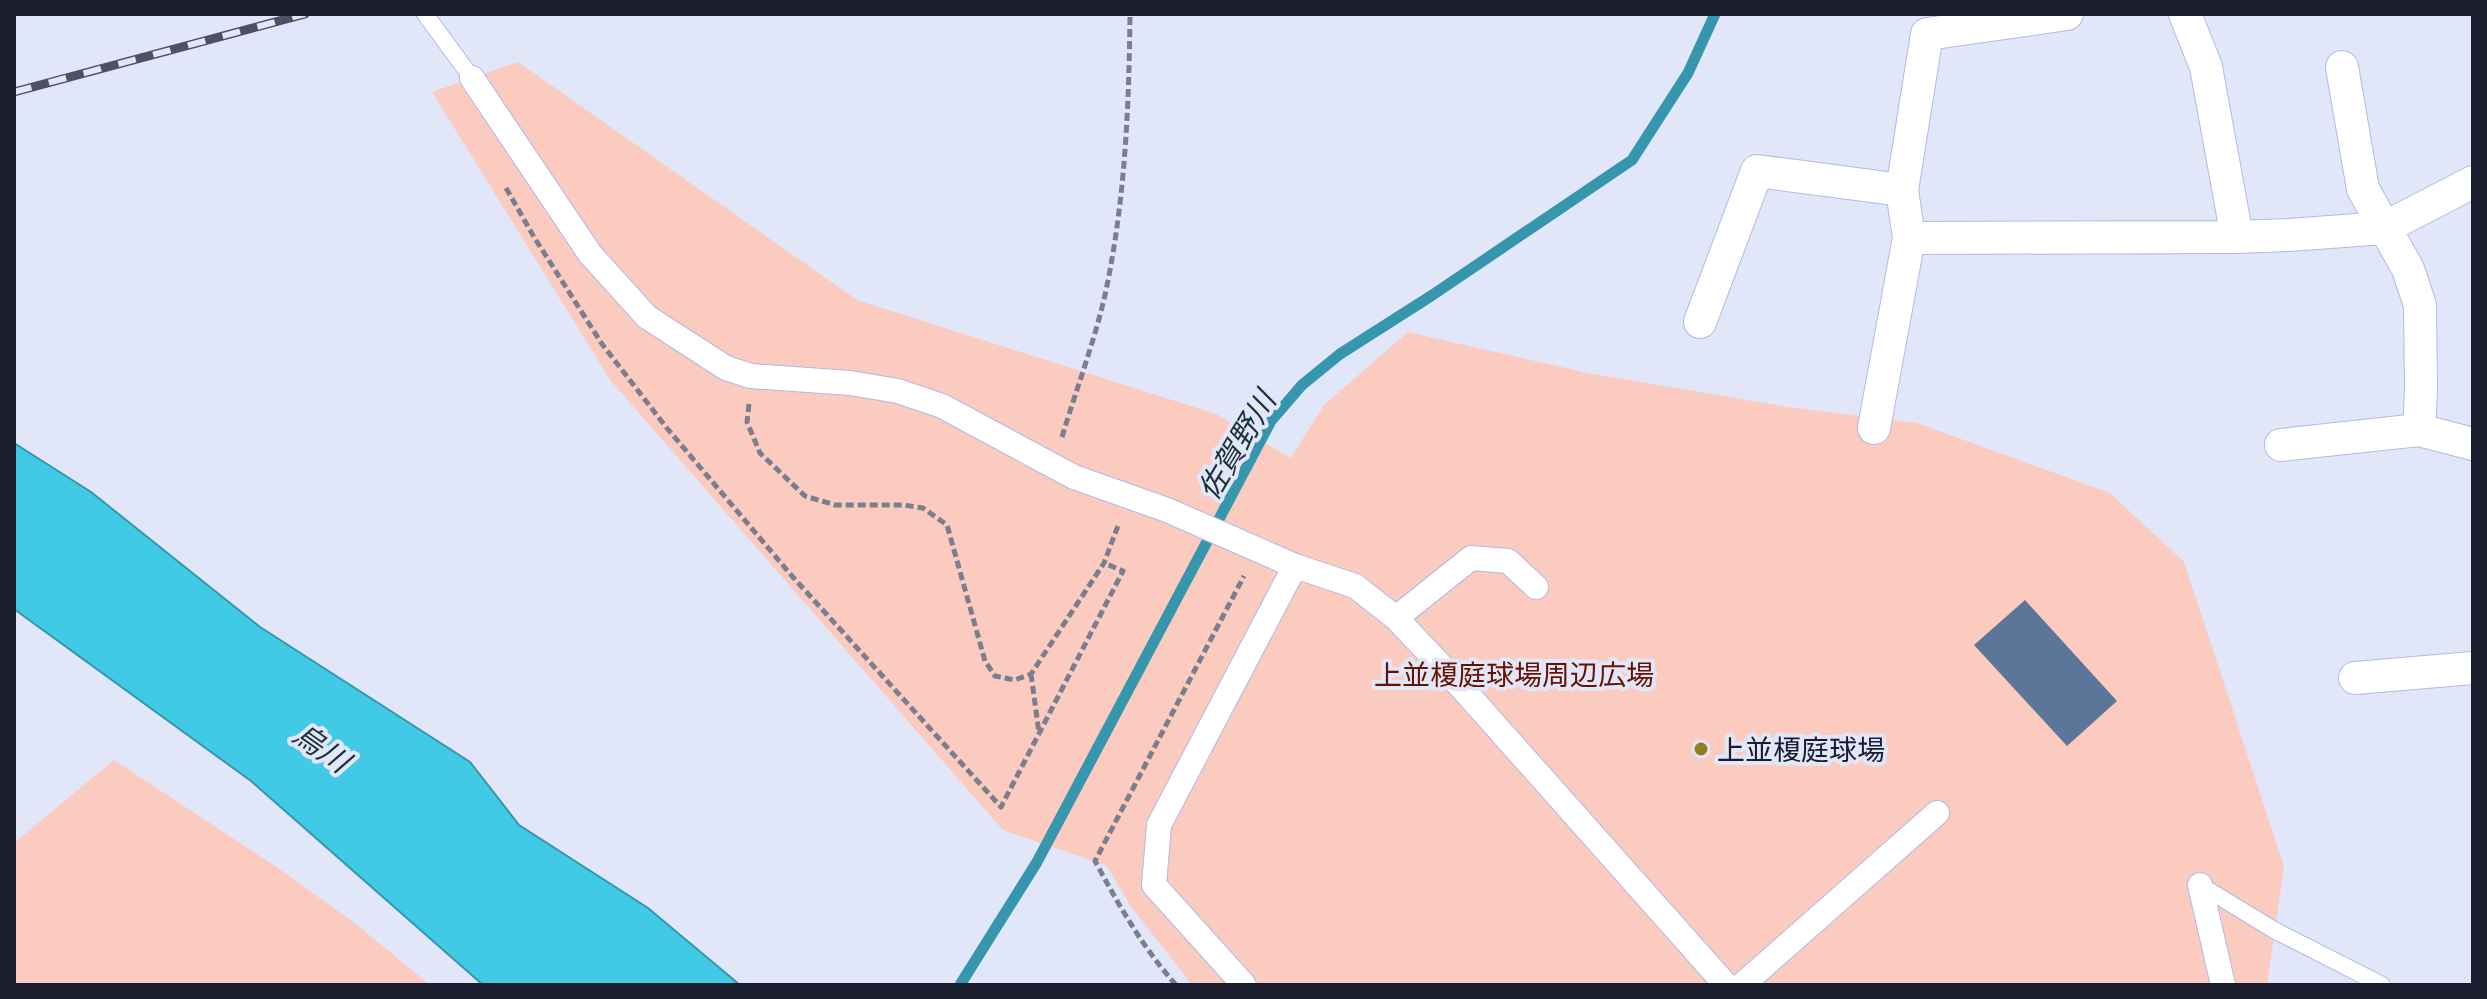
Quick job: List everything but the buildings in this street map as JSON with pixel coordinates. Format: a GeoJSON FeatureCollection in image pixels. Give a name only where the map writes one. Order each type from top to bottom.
{"type":"FeatureCollection","features":[{"type":"Feature","properties":{"kind":"street"},"geometry":{"type":"LineString","coordinates":[[1874,428],[1909,238],[1902,190],[1927,34],[2067,14]]}},
{"type":"Feature","properties":{"kind":"street"},"geometry":{"type":"LineString","coordinates":[[2185,14],[2206,67],[2237,237]]}},
{"type":"Feature","properties":{"kind":"street"},"geometry":{"type":"LineString","coordinates":[[2342,67],[2363,189],[2408,269],[2420,305],[2419,430]]}},
{"type":"Feature","properties":{"kind":"street"},"geometry":{"type":"LineString","coordinates":[[472,78],[590,254],[647,317],[726,368],[751,376],[850,383],[898,391],[942,406],[1074,477],[1167,510],[1295,566],[1355,586],[1396,618],[1462,688],[1726,985]]}},
{"type":"Feature","properties":{"kind":"street"},"geometry":{"type":"LineString","coordinates":[[1700,322],[1757,171],[1902,190]]}},
{"type":"Feature","properties":{"kind":"street"},"geometry":{"type":"LineString","coordinates":[[1909,238],[2237,237],[2384,228],[2473,182]]}},
{"type":"Feature","properties":{"kind":"street"},"geometry":{"type":"LineString","coordinates":[[2281,445],[2419,430],[2473,444]]}},
{"type":"Feature","properties":{"kind":"street"},"geometry":{"type":"LineString","coordinates":[[1396,618],[1471,558],[1508,561],[1536,587]]}},
{"type":"Feature","properties":{"kind":"street"},"geometry":{"type":"LineString","coordinates":[[1244,985],[1154,885],[1159,825],[1295,566]]}},
{"type":"Feature","properties":{"kind":"street"},"geometry":{"type":"LineString","coordinates":[[2355,678],[2473,668]]}},
{"type":"Feature","properties":{"kind":"street"},"geometry":{"type":"LineString","coordinates":[[1742,985],[1937,813]]}},
{"type":"Feature","properties":{"kind":"street"},"geometry":{"type":"LineString","coordinates":[[2200,885],[2223,985]]}},
{"type":"Feature","properties":{"kind":"lane"},"geometry":{"type":"LineString","coordinates":[[425,14],[472,78]]}},
{"type":"Feature","properties":{"kind":"lane"},"geometry":{"type":"LineString","coordinates":[[2200,885],[2274,930],[2382,985]]}},
{"type":"Feature","properties":{"kind":"path"},"geometry":{"type":"LineString","coordinates":[[1053,465],[1104,297],[1123,187],[1129,107],[1130,14]]}},
{"type":"Feature","properties":{"kind":"path"},"geometry":{"type":"LineString","coordinates":[[502,182],[602,344],[666,427],[792,576],[1001,807],[1123,571],[1104,563]]}},
{"type":"Feature","properties":{"kind":"path"},"geometry":{"type":"LineString","coordinates":[[751,376],[747,422],[760,453],[805,496],[835,505],[923,508],[947,525],[985,661],[995,676],[1015,680],[1031,674],[1104,563],[1128,497]]}},
{"type":"Feature","properties":{"kind":"path"},"geometry":{"type":"LineString","coordinates":[[1031,674],[1040,733]]}},
{"type":"Feature","properties":{"kind":"green space","name":"上並榎庭球場周辺広場"},"geometry":{"type":"Polygon","coordinates":[[[518,62],[857,300],[1216,414],[1291,458],[1324,405],[1408,332],[1592,374],[1787,407],[1917,423],[2110,493],[2184,562],[2284,866],[2267,985],[1192,985],[1130,905],[1107,866],[1003,830],[611,381],[432,92],[518,62]]]}},
{"type":"Feature","properties":{"kind":"green space"},"geometry":{"type":"Polygon","coordinates":[[[114,760],[278,868],[356,924],[430,985],[14,985],[14,843],[114,760]]]}},
{"type":"Feature","properties":{"kind":"water","name":"烏川"},"geometry":{"type":"Polygon","coordinates":[[[14,443],[91,492],[260,627],[470,762],[519,825],[648,908],[740,985],[483,985],[251,781],[14,609],[14,443]]]}},
{"type":"Feature","properties":{"kind":"waterway","name":"佐賀野川"},"geometry":{"type":"LineString","coordinates":[[960,985],[1037,862],[1271,421],[1302,385],[1340,354],[1632,160],[1688,73],[1715,14]]}},
{"type":"Feature","properties":{"kind":"railway"},"geometry":{"type":"LineString","coordinates":[[14,92],[305,14]]}},
{"type":"Feature","properties":{"kind":"place","name":"上並榎庭球場"},"geometry":{"type":"Point","coordinates":[1701,749]}}]}
